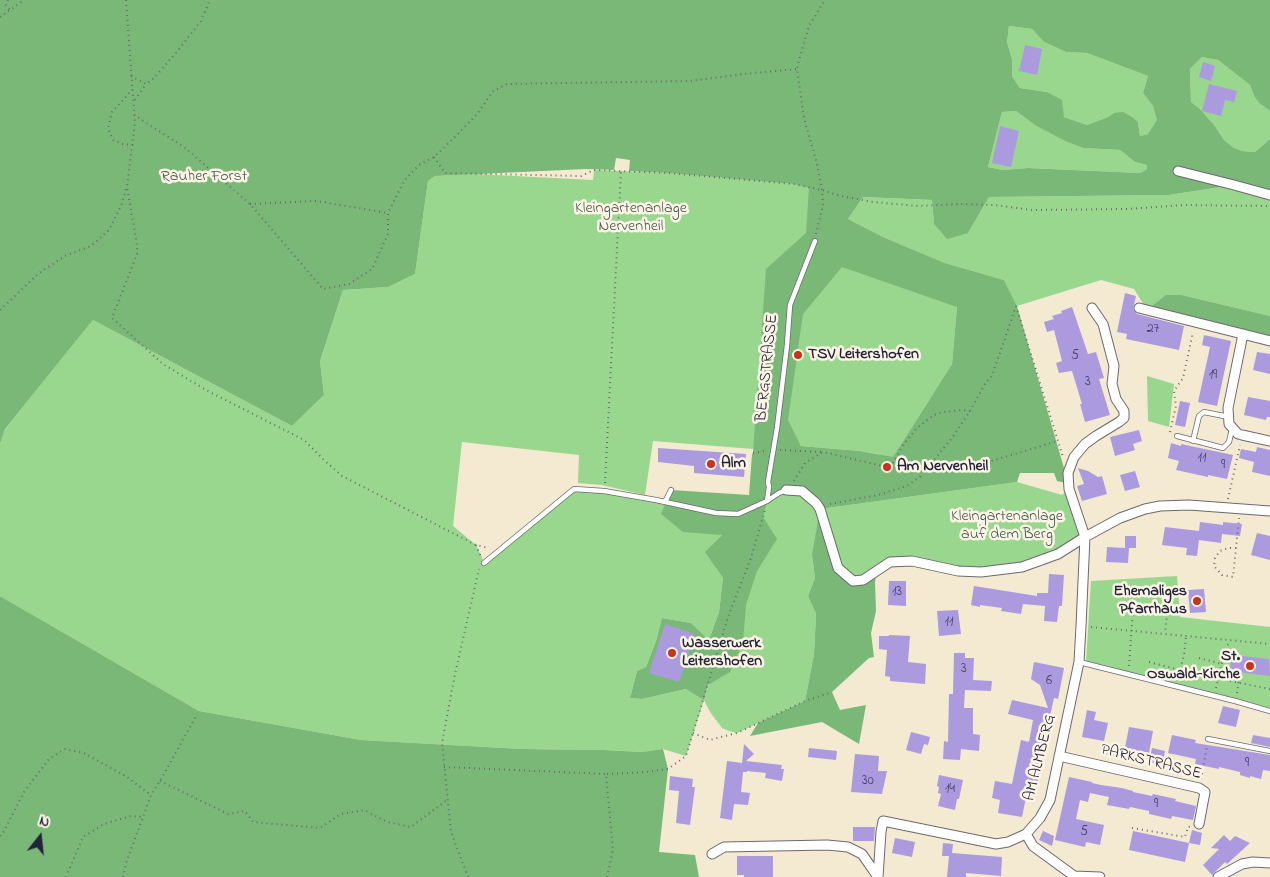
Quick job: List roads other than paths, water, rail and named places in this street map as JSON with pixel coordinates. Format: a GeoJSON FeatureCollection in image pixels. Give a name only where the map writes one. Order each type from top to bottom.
{"type":"FeatureCollection","features":[{"type":"Feature","properties":{"kind":"street"},"geometry":{"type":"LineString","coordinates":[[1183,170],[1270,195]]}},
{"type":"Feature","properties":{"kind":"street"},"geometry":{"type":"LineString","coordinates":[[1085,537],[1068,489],[1068,473],[1074,457],[1085,444],[1124,418],[1124,412],[1116,399],[1112,384],[1114,366],[1103,324],[1092,308]]}},
{"type":"Feature","properties":{"kind":"street"},"geometry":{"type":"LineString","coordinates":[[1138,308],[1270,341]]}},
{"type":"Feature","properties":{"kind":"street"},"geometry":{"type":"LineString","coordinates":[[1243,334],[1231,387],[1228,408],[1229,424],[1238,434],[1270,441]]}},
{"type":"Feature","properties":{"kind":"street"},"geometry":{"type":"LineString","coordinates":[[786,490],[802,491],[818,506],[838,568],[853,581],[863,580],[890,562],[912,561],[958,571],[981,572],[1022,567],[1058,554],[1120,518],[1160,506],[1189,505],[1270,511]]}},
{"type":"Feature","properties":{"kind":"street","name":"AM ALMBERG"},"geometry":{"type":"LineString","coordinates":[[712,854],[724,847],[827,845],[848,847],[862,854],[878,877],[883,821],[996,844],[1008,842],[1026,834],[1040,818],[1050,800],[1079,662],[1085,537]]}},
{"type":"Feature","properties":{"kind":"street","name":"PARKSTRASSE"},"geometry":{"type":"LineString","coordinates":[[1059,756],[1199,788],[1205,792],[1199,824]]}},
{"type":"Feature","properties":{"kind":"street"},"geometry":{"type":"LineString","coordinates":[[1026,834],[1033,846],[1074,876],[1100,877]]}},
{"type":"Feature","properties":{"kind":"street"},"geometry":{"type":"LineString","coordinates":[[1218,877],[1242,864],[1253,862],[1270,863]]}},
{"type":"Feature","properties":{"kind":"lane","name":"BERGSTRASSE"},"geometry":{"type":"LineString","coordinates":[[768,501],[770,487],[768,482],[788,346],[790,305],[815,241]]}},
{"type":"Feature","properties":{"kind":"lane"},"geometry":{"type":"LineString","coordinates":[[1194,441],[1199,416],[1204,412],[1228,417]]}},
{"type":"Feature","properties":{"kind":"lane"},"geometry":{"type":"LineString","coordinates":[[1177,436],[1223,448],[1229,442],[1232,428]]}},
{"type":"Feature","properties":{"kind":"lane"},"geometry":{"type":"LineString","coordinates":[[484,563],[574,489],[604,491],[716,513],[738,514],[768,501],[779,492],[786,490]]}},
{"type":"Feature","properties":{"kind":"lane"},"geometry":{"type":"LineString","coordinates":[[666,502],[671,490]]}},
{"type":"Feature","properties":{"kind":"lane"},"geometry":{"type":"LineString","coordinates":[[1079,662],[1214,695],[1270,711]]}},
{"type":"Feature","properties":{"kind":"lane"},"geometry":{"type":"LineString","coordinates":[[1208,739],[1270,751]]}},
{"type":"Feature","properties":{"kind":"place","name":"TSV Leitershofen"},"geometry":{"type":"Point","coordinates":[798,355]}},
{"type":"Feature","properties":{"kind":"place","name":"Alm"},"geometry":{"type":"Point","coordinates":[711,464]}},
{"type":"Feature","properties":{"kind":"place","name":"Am Nervenheil"},"geometry":{"type":"Point","coordinates":[887,467]}},
{"type":"Feature","properties":{"kind":"place","name":"Ehemaliges Pfarrhaus"},"geometry":{"type":"Point","coordinates":[1197,601]}},
{"type":"Feature","properties":{"kind":"place","name":"Wasserwerk Leitershofen"},"geometry":{"type":"Point","coordinates":[672,653]}},
{"type":"Feature","properties":{"kind":"place","name":"St. Oswald-Kirche"},"geometry":{"type":"Point","coordinates":[1250,666]}},
{"type":"Feature","properties":{"kind":"park label","name":"Rauher Forst"},"geometry":{"type":"Point","coordinates":[204,177]}},
{"type":"Feature","properties":{"kind":"park label","name":"Kleingartenanlage Nervenheil"},"geometry":{"type":"Point","coordinates":[631,218]}},
{"type":"Feature","properties":{"kind":"park label","name":"Kleingartenanlage auf dem Berg"},"geometry":{"type":"Point","coordinates":[1007,526]}}]}
